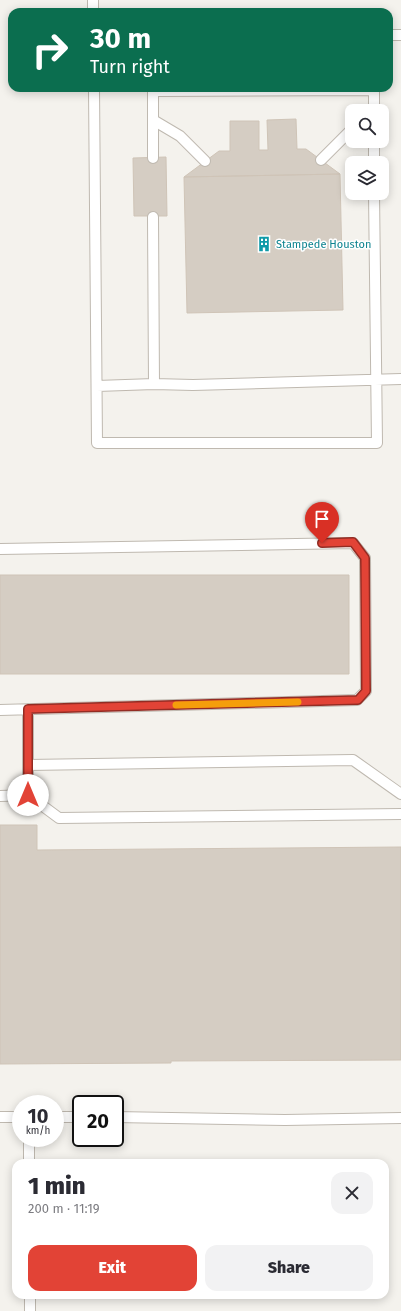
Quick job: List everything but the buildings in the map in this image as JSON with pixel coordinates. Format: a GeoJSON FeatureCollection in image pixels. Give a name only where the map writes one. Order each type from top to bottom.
{"type":"FeatureCollection","features":[{"type":"Feature","properties":{"kind":"lane"},"geometry":{"type":"LineString","coordinates":[[94,92],[97,443],[377,443],[375,380],[374,200]]}},
{"type":"Feature","properties":{"kind":"lane"},"geometry":{"type":"LineString","coordinates":[[153,92],[153,158]]}},
{"type":"Feature","properties":{"kind":"lane"},"geometry":{"type":"LineString","coordinates":[[374,92],[374,104]]}},
{"type":"Feature","properties":{"kind":"lane"},"geometry":{"type":"LineString","coordinates":[[153,120],[180,136],[205,161]]}},
{"type":"Feature","properties":{"kind":"lane"},"geometry":{"type":"LineString","coordinates":[[321,160],[345,136]]}},
{"type":"Feature","properties":{"kind":"lane"},"geometry":{"type":"LineString","coordinates":[[153,217],[154,384]]}},
{"type":"Feature","properties":{"kind":"lane"},"geometry":{"type":"LineString","coordinates":[[96,386],[154,384],[193,385],[401,379]]}},
{"type":"Feature","properties":{"kind":"lane"},"geometry":{"type":"LineString","coordinates":[[0,549],[353,542],[365,558],[366,691],[358,700],[0,710]]}},
{"type":"Feature","properties":{"kind":"lane"},"geometry":{"type":"LineString","coordinates":[[28,709],[28,795]]}},
{"type":"Feature","properties":{"kind":"lane"},"geometry":{"type":"LineString","coordinates":[[28,766],[353,760],[401,794]]}},
{"type":"Feature","properties":{"kind":"lane"},"geometry":{"type":"LineString","coordinates":[[0,796],[28,795],[59,818],[401,814]]}},
{"type":"Feature","properties":{"kind":"lane"},"geometry":{"type":"LineString","coordinates":[[0,1117],[12,1117]]}},
{"type":"Feature","properties":{"kind":"lane"},"geometry":{"type":"LineString","coordinates":[[124,1117],[286,1120],[401,1118]]}},
{"type":"Feature","properties":{"kind":"lane"},"geometry":{"type":"LineString","coordinates":[[29,1147],[29,1159]]}},
{"type":"Feature","properties":{"kind":"lane"},"geometry":{"type":"LineString","coordinates":[[30,1299],[30,1311]]}},
{"type":"Feature","properties":{"kind":"slow traffic"},"geometry":{"type":"LineString","coordinates":[[176,705],[298,702]]}},
{"type":"Feature","properties":{"kind":"place","name":"Stampede Houston"},"geometry":{"type":"Point","coordinates":[264,244]}},
{"type":"Feature","properties":{"kind":"route"},"geometry":{"type":"LineString","coordinates":[[28,795],[28,709],[358,700],[366,691],[365,558],[353,542],[322,543]]}}]}
